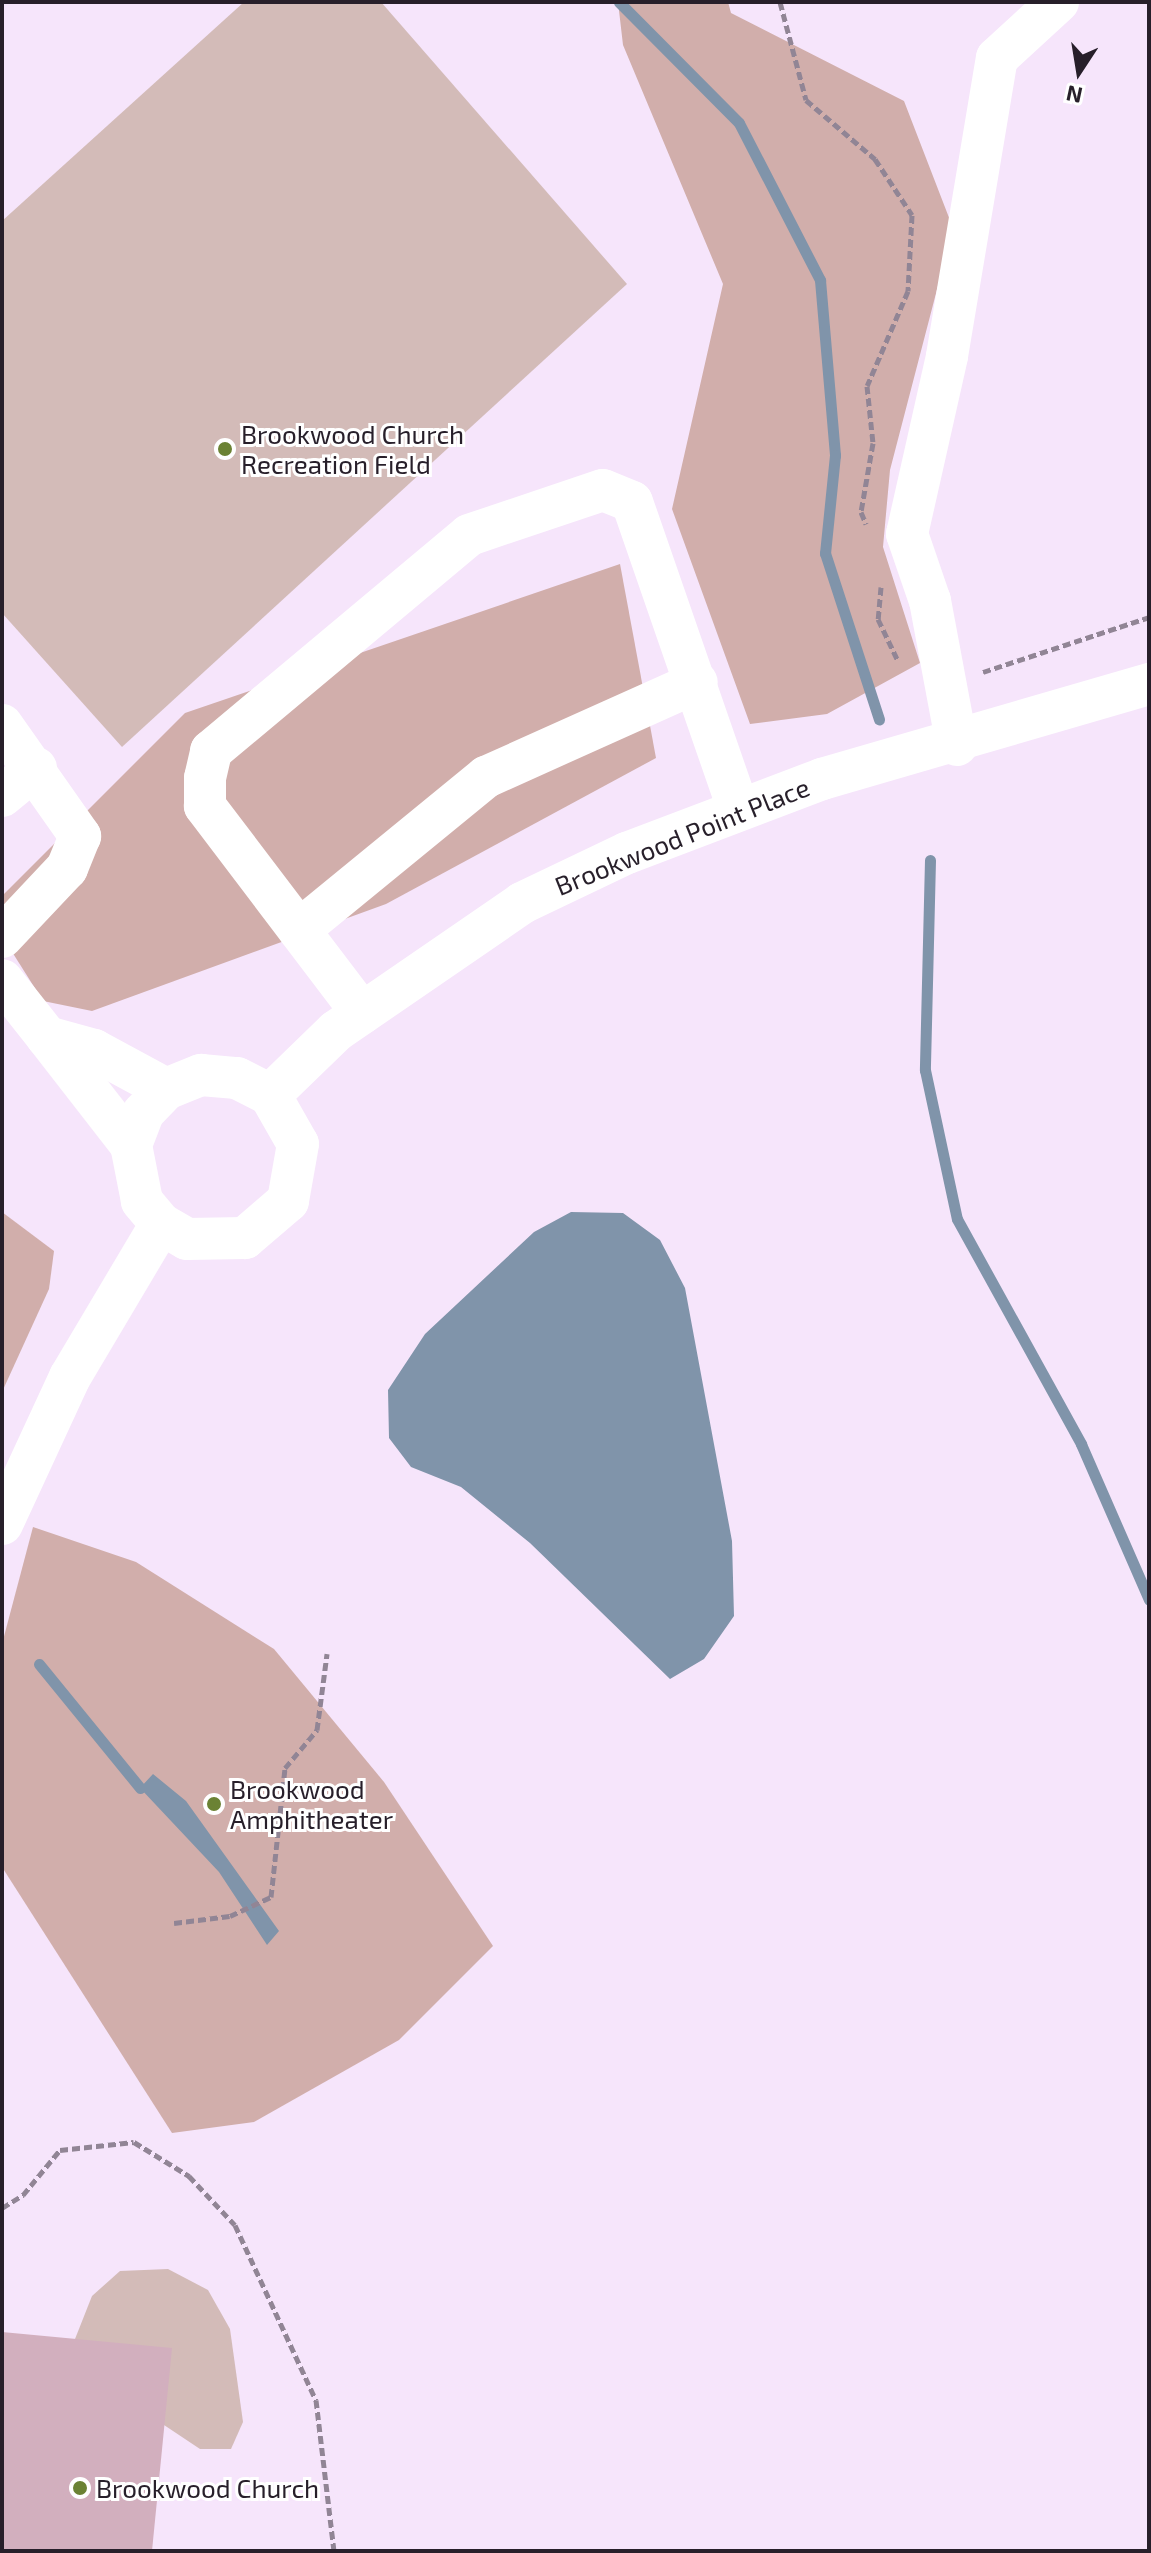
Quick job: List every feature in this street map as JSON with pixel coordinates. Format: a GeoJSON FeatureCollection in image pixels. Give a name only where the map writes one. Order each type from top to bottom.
{"type":"FeatureCollection","features":[{"type":"Feature","properties":{"kind":"street"},"geometry":{"type":"LineString","coordinates":[[957,745],[930,601],[907,534],[947,356],[997,58],[1058,2]]}},
{"type":"Feature","properties":{"kind":"street"},"geometry":{"type":"LineString","coordinates":[[362,1013],[205,806],[211,751],[469,535],[603,490],[632,502],[697,682],[738,808]]}},
{"type":"Feature","properties":{"kind":"street"},"geometry":{"type":"LineString","coordinates":[[299,930],[486,777],[697,682]]}},
{"type":"Feature","properties":{"kind":"street","name":"Brookwood Point Place"},"geometry":{"type":"LineString","coordinates":[[270,1095],[362,1013],[522,903],[738,808],[957,745],[1149,684]]}},
{"type":"Feature","properties":{"kind":"street"},"geometry":{"type":"LineString","coordinates":[[2,725],[36,768],[80,836],[67,868],[2,937]]}},
{"type":"Feature","properties":{"kind":"street"},"geometry":{"type":"LineString","coordinates":[[2,796],[36,768]]}},
{"type":"Feature","properties":{"kind":"street"},"geometry":{"type":"LineString","coordinates":[[2,980],[131,1145]]}},
{"type":"Feature","properties":{"kind":"street"},"geometry":{"type":"LineString","coordinates":[[47,1037],[94,1050],[166,1089]]}},
{"type":"Feature","properties":{"kind":"street"},"geometry":{"type":"LineString","coordinates":[[201,1075],[237,1078],[270,1095],[288,1117],[298,1174],[270,1223],[216,1243],[161,1224],[136,1188],[131,1145],[143,1113],[166,1089],[201,1075]]}},
{"type":"Feature","properties":{"kind":"street"},"geometry":{"type":"LineString","coordinates":[[2,1524],[70,1377],[161,1224]]}},
{"type":"Feature","properties":{"kind":"path"},"geometry":{"type":"LineString","coordinates":[[174,1923],[230,1916],[271,1897],[285,1768],[317,1730],[327,1654]]}},
{"type":"Feature","properties":{"kind":"path"},"geometry":{"type":"LineString","coordinates":[[2,2208],[23,2195],[60,2150],[134,2142],[189,2176],[235,2225],[316,2400],[334,2551]]}},
{"type":"Feature","properties":{"kind":"shaded area","name":"Brookwood Church Recreation Field"},"geometry":{"type":"Polygon","coordinates":[[[244,2],[381,2],[627,284],[122,747],[2,613],[2,221],[244,2]]]}},
{"type":"Feature","properties":{"kind":"shaded area"},"geometry":{"type":"Polygon","coordinates":[[[618,2],[728,2],[731,13],[904,101],[953,228],[890,470],[883,547],[920,663],[827,714],[750,724],[672,509],[723,284],[623,45],[618,2]]]}},
{"type":"Feature","properties":{"kind":"shaded area"},"geometry":{"type":"Polygon","coordinates":[[[620,564],[656,758],[386,904],[92,1011],[43,1001],[2,936],[2,896],[185,713],[620,564]]]}},
{"type":"Feature","properties":{"kind":"shaded area"},"geometry":{"type":"Polygon","coordinates":[[[2,1212],[54,1251],[49,1289],[2,1392],[2,1212]]]}},
{"type":"Feature","properties":{"kind":"shaded area"},"geometry":{"type":"Polygon","coordinates":[[[33,1527],[136,1562],[274,1649],[384,1782],[493,1946],[399,2040],[254,2122],[172,2133],[2,1867],[2,1644],[33,1527]]]}},
{"type":"Feature","properties":{"kind":"shaded area"},"geometry":{"type":"Polygon","coordinates":[[[168,2269],[208,2290],[230,2329],[243,2422],[231,2449],[200,2449],[164,2425],[75,2339],[92,2296],[120,2271],[168,2269]]]}},
{"type":"Feature","properties":{"kind":"water"},"geometry":{"type":"Polygon","coordinates":[[[571,1212],[623,1213],[660,1240],[685,1288],[732,1541],[734,1616],[704,1659],[670,1679],[530,1543],[461,1487],[411,1467],[389,1438],[388,1390],[425,1334],[534,1232],[571,1212]]]}},
{"type":"Feature","properties":{"kind":"water"},"geometry":{"type":"Polygon","coordinates":[[[153,1774],[186,1801],[279,1931],[267,1945],[219,1872],[140,1788],[153,1774]]]}},
{"type":"Feature","properties":{"kind":"building","name":"Brookwood Church"},"geometry":{"type":"Polygon","coordinates":[[[2,2332],[172,2348],[152,2551],[2,2551],[2,2332]]]}},
{"type":"Feature","properties":{"kind":"waterway"},"geometry":{"type":"LineString","coordinates":[[619,2],[739,123],[820,280],[835,455],[825,553],[879,719]]}},
{"type":"Feature","properties":{"kind":"waterway"},"geometry":{"type":"LineString","coordinates":[[930,860],[925,1070],[957,1219],[1081,1444],[1149,1600]]}},
{"type":"Feature","properties":{"kind":"waterway"},"geometry":{"type":"LineString","coordinates":[[39,1664],[140,1788]]}},
{"type":"Feature","properties":{"kind":"place","name":"Brookwood Church Recreation Field"},"geometry":{"type":"Point","coordinates":[225,449]}},
{"type":"Feature","properties":{"kind":"place","name":"Brookwood Amphitheater"},"geometry":{"type":"Point","coordinates":[214,1804]}},
{"type":"Feature","properties":{"kind":"place","name":"Brookwood Church"},"geometry":{"type":"Point","coordinates":[80,2488]}}]}
